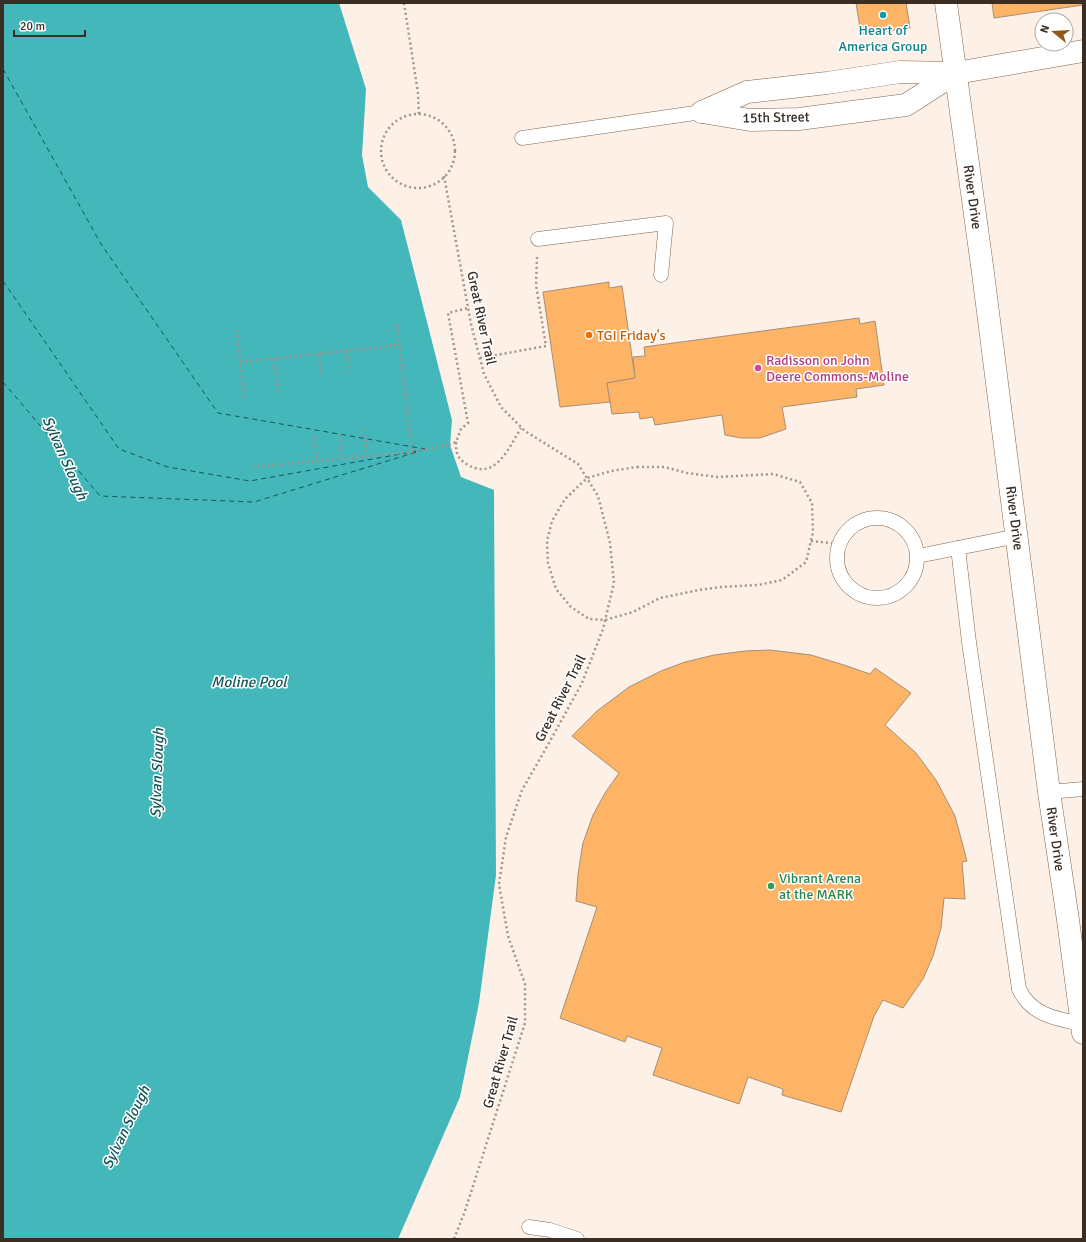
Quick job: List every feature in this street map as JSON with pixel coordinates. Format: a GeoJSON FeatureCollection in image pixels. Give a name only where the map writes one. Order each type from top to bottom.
{"type":"FeatureCollection","features":[{"type":"Feature","properties":{"kind":"main road","name":"River Drive"},"geometry":{"type":"LineString","coordinates":[[946,3],[1017,536],[1049,792],[1082,1029]]}},
{"type":"Feature","properties":{"kind":"main road","name":"15th Street"},"geometry":{"type":"LineString","coordinates":[[702,112],[747,92],[827,83],[900,72],[956,73],[1083,51]]}},
{"type":"Feature","properties":{"kind":"main road","name":"15th Street"},"geometry":{"type":"LineString","coordinates":[[702,112],[750,120],[799,119],[906,105],[956,73]]}},
{"type":"Feature","properties":{"kind":"lane"},"geometry":{"type":"LineString","coordinates":[[522,138],[702,112]]}},
{"type":"Feature","properties":{"kind":"lane"},"geometry":{"type":"LineString","coordinates":[[538,238],[666,223],[661,275]]}},
{"type":"Feature","properties":{"kind":"lane"},"geometry":{"type":"LineString","coordinates":[[871,518],[890,519],[902,526],[912,536],[918,556],[916,570],[910,582],[900,592],[880,599],[866,597],[853,591],[844,581],[837,565],[837,551],[839,544],[847,532],[857,522],[871,518]]}},
{"type":"Feature","properties":{"kind":"lane"},"geometry":{"type":"LineString","coordinates":[[918,556],[1017,536]]}},
{"type":"Feature","properties":{"kind":"lane"},"geometry":{"type":"LineString","coordinates":[[958,548],[969,642],[1019,988],[1024,998],[1042,1013],[1082,1029]]}},
{"type":"Feature","properties":{"kind":"lane"},"geometry":{"type":"LineString","coordinates":[[1049,792],[1083,789]]}},
{"type":"Feature","properties":{"kind":"lane"},"geometry":{"type":"LineString","coordinates":[[529,1228],[550,1230],[577,1239]]}},
{"type":"Feature","properties":{"kind":"path"},"geometry":{"type":"LineString","coordinates":[[404,3],[418,93],[419,114]]}},
{"type":"Feature","properties":{"kind":"path"},"geometry":{"type":"LineString","coordinates":[[419,114],[431,116],[442,122],[449,131],[454,142],[454,154],[451,166],[444,176],[435,184],[423,187],[411,187],[399,183],[390,175],[384,164],[381,153],[382,140],[388,129],[396,121],[407,115],[419,114]]}},
{"type":"Feature","properties":{"kind":"path","name":"Great River Trail"},"geometry":{"type":"LineString","coordinates":[[444,176],[471,324],[484,374],[501,408],[525,431],[578,464],[587,478],[598,496],[610,543],[614,583],[603,629],[582,683],[522,790],[506,837],[499,884],[508,936],[525,984],[525,1023],[465,1211],[454,1239]]}},
{"type":"Feature","properties":{"kind":"path"},"geometry":{"type":"LineString","coordinates":[[480,358],[546,346],[536,285],[538,238]]}},
{"type":"Feature","properties":{"kind":"path"},"geometry":{"type":"LineString","coordinates":[[468,308],[448,313],[468,423],[461,429],[456,442],[456,454],[460,459],[469,465],[477,469],[485,470],[496,465],[521,428]]}},
{"type":"Feature","properties":{"kind":"path"},"geometry":{"type":"LineString","coordinates":[[397,324],[412,452]]}},
{"type":"Feature","properties":{"kind":"path"},"geometry":{"type":"LineString","coordinates":[[237,330],[244,397]]}},
{"type":"Feature","properties":{"kind":"path"},"geometry":{"type":"LineString","coordinates":[[240,362],[399,345]]}},
{"type":"Feature","properties":{"kind":"path"},"geometry":{"type":"LineString","coordinates":[[347,351],[349,375]]}},
{"type":"Feature","properties":{"kind":"path"},"geometry":{"type":"LineString","coordinates":[[320,354],[322,376]]}},
{"type":"Feature","properties":{"kind":"path"},"geometry":{"type":"LineString","coordinates":[[274,359],[279,394]]}},
{"type":"Feature","properties":{"kind":"path"},"geometry":{"type":"LineString","coordinates":[[364,430],[368,456]]}},
{"type":"Feature","properties":{"kind":"path"},"geometry":{"type":"LineString","coordinates":[[340,434],[341,459]]}},
{"type":"Feature","properties":{"kind":"path"},"geometry":{"type":"LineString","coordinates":[[314,436],[318,461]]}},
{"type":"Feature","properties":{"kind":"path"},"geometry":{"type":"LineString","coordinates":[[252,467],[412,452],[450,445],[456,442]]}},
{"type":"Feature","properties":{"kind":"path"},"geometry":{"type":"LineString","coordinates":[[637,467],[664,467],[687,473],[717,477],[773,474],[800,482],[812,503],[813,532],[806,562],[782,580],[758,585],[720,587],[660,598],[633,612],[605,620],[589,618],[571,607],[556,589],[548,563],[547,541],[552,522],[565,499],[587,478],[610,471],[637,467]]}},
{"type":"Feature","properties":{"kind":"path"},"geometry":{"type":"LineString","coordinates":[[811,541],[839,544]]}},
{"type":"Feature","properties":{"kind":"water","name":"Moline Pool"},"geometry":{"type":"Polygon","coordinates":[[[3,3],[339,3],[366,89],[362,155],[368,187],[401,220],[452,420],[450,445],[461,477],[494,490],[496,875],[479,1003],[460,1097],[398,1239],[3,1239],[3,3]]]}},
{"type":"Feature","properties":{"kind":"building","name":"Heart of America Group"},"geometry":{"type":"Polygon","coordinates":[[[856,3],[906,3],[910,28],[861,34],[856,3]]]}},
{"type":"Feature","properties":{"kind":"building"},"geometry":{"type":"Polygon","coordinates":[[[992,3],[1083,3],[1083,5],[994,18],[992,3]]]}},
{"type":"Feature","properties":{"kind":"building","name":"TGI Friday's"},"geometry":{"type":"Polygon","coordinates":[[[609,282],[609,288],[622,286],[635,378],[607,383],[610,402],[560,407],[543,292],[609,282]]]}},
{"type":"Feature","properties":{"kind":"building","name":"Radisson on John Deere Commons-Moline"},"geometry":{"type":"Polygon","coordinates":[[[859,318],[860,324],[875,321],[884,385],[856,389],[857,397],[782,407],[786,429],[760,438],[741,438],[725,435],[722,415],[655,425],[653,417],[640,419],[639,412],[612,414],[607,383],[635,378],[633,357],[645,356],[644,347],[859,318]]]}},
{"type":"Feature","properties":{"kind":"building","name":"Vibrant Arena at the MARK"},"geometry":{"type":"Polygon","coordinates":[[[770,650],[811,655],[870,674],[875,668],[911,693],[885,725],[916,753],[936,780],[955,816],[967,861],[962,862],[965,899],[944,898],[941,928],[933,956],[923,979],[903,1008],[883,1000],[874,1016],[841,1112],[782,1095],[783,1089],[748,1077],[739,1104],[653,1075],[662,1048],[627,1036],[625,1042],[560,1018],[597,907],[576,901],[578,874],[583,843],[593,815],[605,793],[619,773],[572,736],[597,711],[629,687],[661,671],[685,662],[714,655],[745,651],[770,650]]]}},
{"type":"Feature","properties":{"kind":"ferry route"},"geometry":{"type":"LineString","coordinates":[[3,69],[101,244],[218,413],[425,449]]}},
{"type":"Feature","properties":{"kind":"ferry route"},"geometry":{"type":"LineString","coordinates":[[3,281],[119,449],[168,467],[250,481],[423,450]]}},
{"type":"Feature","properties":{"kind":"ferry route"},"geometry":{"type":"LineString","coordinates":[[3,382],[100,496],[254,502],[420,451]]}},
{"type":"Feature","properties":{"kind":"place","name":"Heart of America Group"},"geometry":{"type":"Point","coordinates":[883,15]}},
{"type":"Feature","properties":{"kind":"place","name":"TGI Friday's"},"geometry":{"type":"Point","coordinates":[589,335]}},
{"type":"Feature","properties":{"kind":"place","name":"Radisson on John Deere Commons-Moline"},"geometry":{"type":"Point","coordinates":[758,368]}},
{"type":"Feature","properties":{"kind":"place","name":"Vibrant Arena at the MARK"},"geometry":{"type":"Point","coordinates":[771,886]}},
{"type":"Feature","properties":{"kind":"water label","name":"Sylvan Slough"},"geometry":{"type":"Point","coordinates":[65,458]}},
{"type":"Feature","properties":{"kind":"water label","name":"Sylvan Slough"},"geometry":{"type":"Point","coordinates":[157,773]}},
{"type":"Feature","properties":{"kind":"water label","name":"Sylvan Slough"},"geometry":{"type":"Point","coordinates":[126,1127]}}]}
